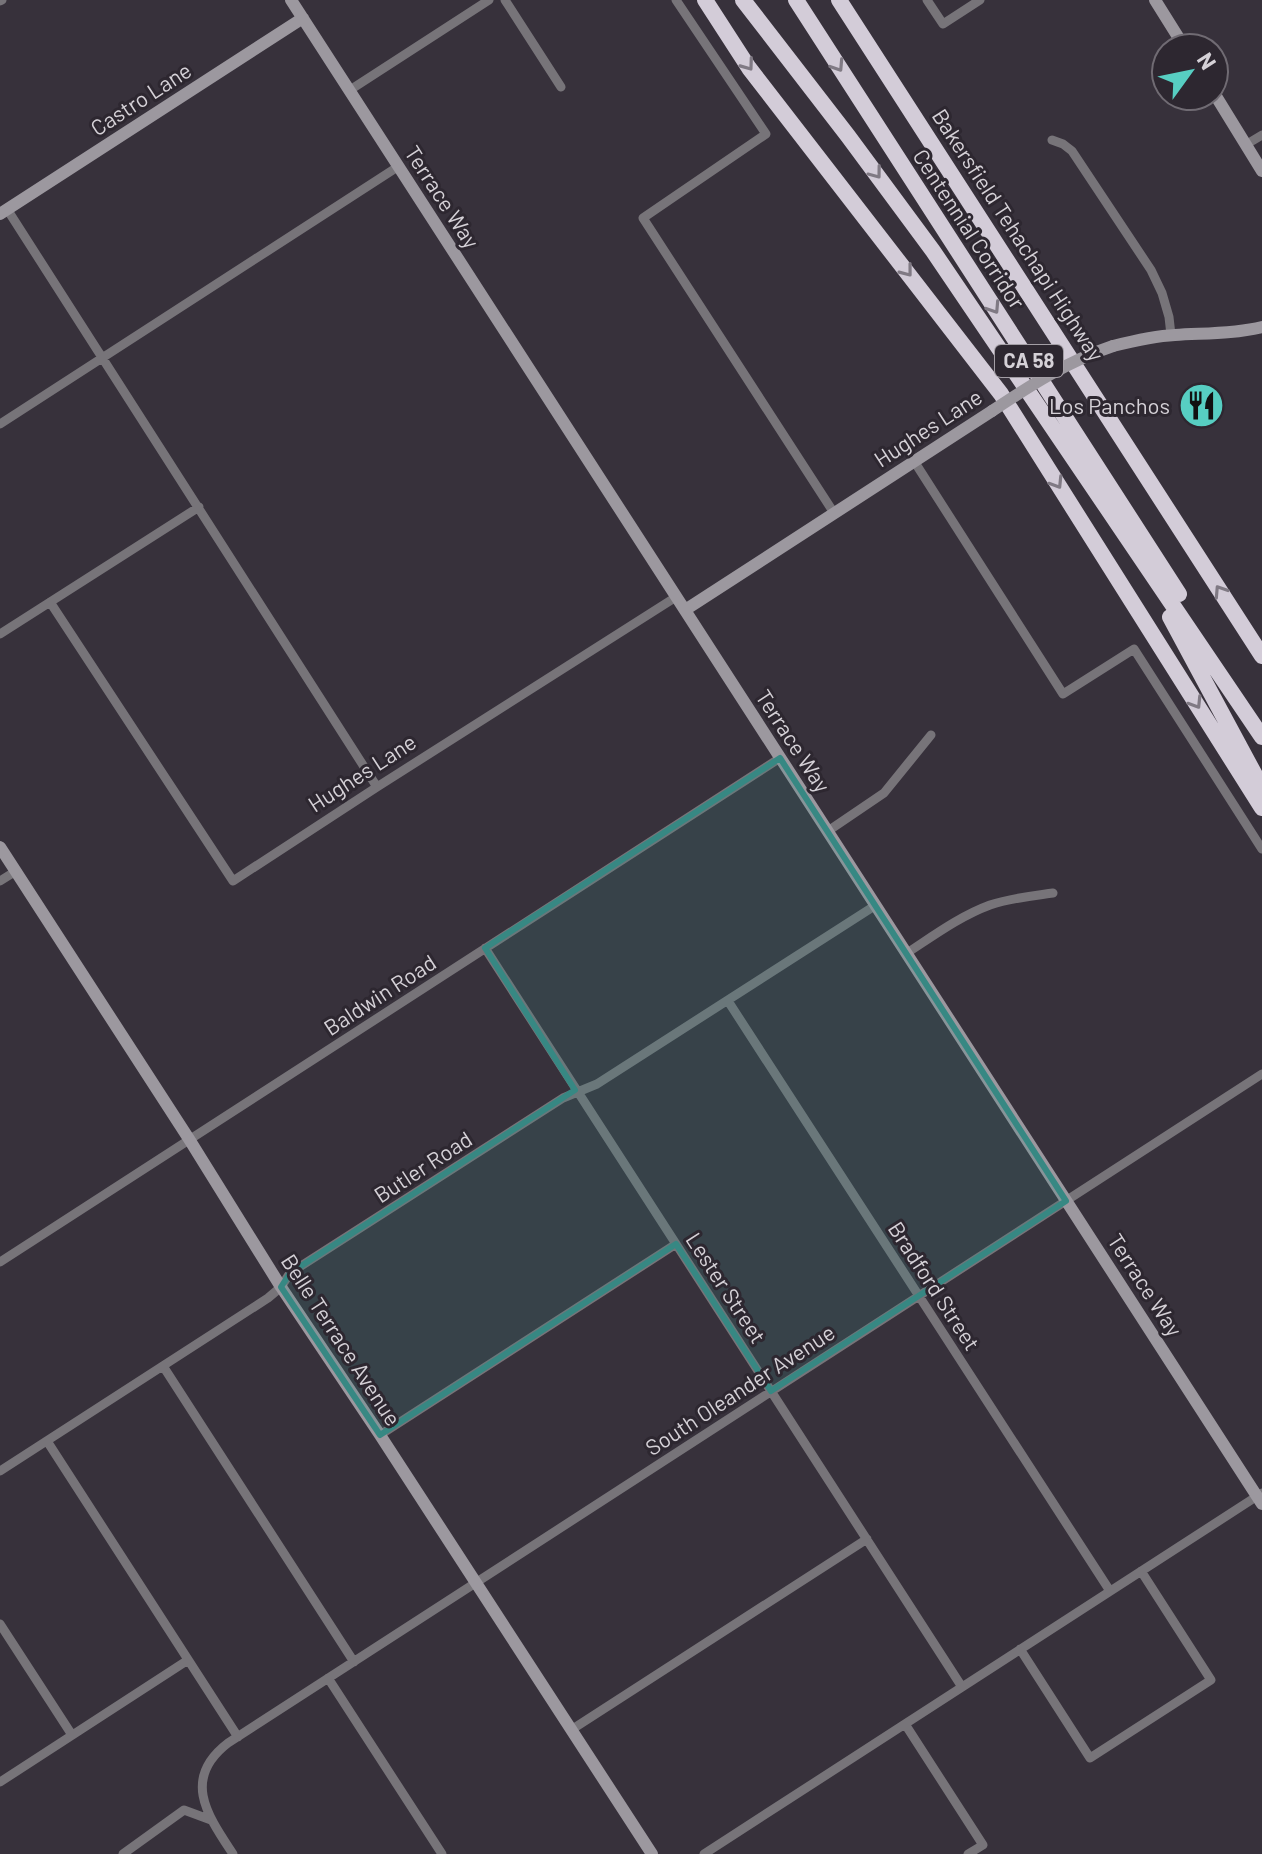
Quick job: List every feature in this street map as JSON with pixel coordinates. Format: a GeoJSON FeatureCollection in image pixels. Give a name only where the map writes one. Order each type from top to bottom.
{"type":"FeatureCollection","features":[{"type":"Feature","properties":{"kind":"highway"},"geometry":{"type":"LineString","coordinates":[[705,0],[749,68],[1001,394],[1262,808]]}},
{"type":"Feature","properties":{"kind":"highway"},"geometry":{"type":"LineString","coordinates":[[743,0],[933,251],[1262,737]]}},
{"type":"Feature","properties":{"kind":"highway","name":"Centennial Corridor"},"geometry":{"type":"LineString","coordinates":[[796,0],[1262,723]]}},
{"type":"Feature","properties":{"kind":"highway","name":"Bakersfield Tehachapi Highway"},"geometry":{"type":"LineString","coordinates":[[839,0],[1262,656]]}},
{"type":"Feature","properties":{"kind":"highway"},"geometry":{"type":"LineString","coordinates":[[1149,568],[1151,581],[1162,603],[1262,788]]}},
{"type":"Feature","properties":{"kind":"street","name":"Terrace Way"},"geometry":{"type":"LineString","coordinates":[[291,0],[1260,1497]]}},
{"type":"Feature","properties":{"kind":"street"},"geometry":{"type":"LineString","coordinates":[[350,90],[489,0]]}},
{"type":"Feature","properties":{"kind":"street"},"geometry":{"type":"LineString","coordinates":[[505,0],[561,87]]}},
{"type":"Feature","properties":{"kind":"street"},"geometry":{"type":"LineString","coordinates":[[676,0],[766,134],[643,218],[834,513]]}},
{"type":"Feature","properties":{"kind":"street"},"geometry":{"type":"LineString","coordinates":[[927,0],[943,24],[980,0]]}},
{"type":"Feature","properties":{"kind":"street"},"geometry":{"type":"LineString","coordinates":[[1156,0],[1175,32]]}},
{"type":"Feature","properties":{"kind":"street","name":"Castro Lane"},"geometry":{"type":"LineString","coordinates":[[4,212],[303,18]]}},
{"type":"Feature","properties":{"kind":"street"},"geometry":{"type":"LineString","coordinates":[[1226,112],[1262,171]]}},
{"type":"Feature","properties":{"kind":"street"},"geometry":{"type":"LineString","coordinates":[[1247,144],[1262,135]]}},
{"type":"Feature","properties":{"kind":"street"},"geometry":{"type":"LineString","coordinates":[[1052,140],[1072,151],[1151,270],[1162,293],[1171,335]]}},
{"type":"Feature","properties":{"kind":"street"},"geometry":{"type":"LineString","coordinates":[[0,424],[399,166]]}},
{"type":"Feature","properties":{"kind":"street"},"geometry":{"type":"LineString","coordinates":[[4,212],[103,358],[377,787]]}},
{"type":"Feature","properties":{"kind":"street","name":"Hughes Lane"},"geometry":{"type":"LineString","coordinates":[[685,610],[1054,371],[1085,355],[1142,339],[1262,327]]}},
{"type":"Feature","properties":{"kind":"street"},"geometry":{"type":"LineString","coordinates":[[914,461],[1063,694],[1134,649],[1262,849]]}},
{"type":"Feature","properties":{"kind":"street"},"geometry":{"type":"LineString","coordinates":[[0,634],[199,507]]}},
{"type":"Feature","properties":{"kind":"street","name":"Hughes Lane"},"geometry":{"type":"LineString","coordinates":[[50,602],[233,881],[676,597]]}},
{"type":"Feature","properties":{"kind":"street"},"geometry":{"type":"LineString","coordinates":[[828,831],[884,793],[931,735]]}},
{"type":"Feature","properties":{"kind":"street","name":"Baldwin Road"},"geometry":{"type":"LineString","coordinates":[[0,1262],[780,758]]}},
{"type":"Feature","properties":{"kind":"street","name":"Belle Terrace Avenue"},"geometry":{"type":"LineString","coordinates":[[0,847],[281,1287],[652,1854]]}},
{"type":"Feature","properties":{"kind":"street"},"geometry":{"type":"LineString","coordinates":[[0,881],[16,871]]}},
{"type":"Feature","properties":{"kind":"street"},"geometry":{"type":"LineString","coordinates":[[907,953],[988,906],[1053,893]]}},
{"type":"Feature","properties":{"kind":"street","name":"Butler Road"},"geometry":{"type":"LineString","coordinates":[[0,1471],[268,1298],[281,1287],[290,1273],[563,1098],[597,1084],[876,905]]}},
{"type":"Feature","properties":{"kind":"street","name":"Lester Street"},"geometry":{"type":"LineString","coordinates":[[485,948],[962,1687]]}},
{"type":"Feature","properties":{"kind":"street","name":"Bradford Street"},"geometry":{"type":"LineString","coordinates":[[728,1001],[1110,1591]]}},
{"type":"Feature","properties":{"kind":"street","name":"South Oleander Avenue"},"geometry":{"type":"LineString","coordinates":[[211,1820],[202,1785],[211,1760],[220,1749],[1262,1074]]}},
{"type":"Feature","properties":{"kind":"street"},"geometry":{"type":"LineString","coordinates":[[380,1435],[676,1244]]}},
{"type":"Feature","properties":{"kind":"street"},"geometry":{"type":"LineString","coordinates":[[163,1366],[354,1662]]}},
{"type":"Feature","properties":{"kind":"street"},"geometry":{"type":"LineString","coordinates":[[47,1441],[238,1737]]}},
{"type":"Feature","properties":{"kind":"street"},"geometry":{"type":"LineString","coordinates":[[704,1854],[1260,1497]]}},
{"type":"Feature","properties":{"kind":"street"},"geometry":{"type":"LineString","coordinates":[[571,1730],[867,1539]]}},
{"type":"Feature","properties":{"kind":"street"},"geometry":{"type":"LineString","coordinates":[[1020,1649],[1090,1758],[1198,1689],[1211,1680],[1141,1571]]}},
{"type":"Feature","properties":{"kind":"street"},"geometry":{"type":"LineString","coordinates":[[0,1624],[72,1735]]}},
{"type":"Feature","properties":{"kind":"street"},"geometry":{"type":"LineString","coordinates":[[0,1782],[188,1660]]}},
{"type":"Feature","properties":{"kind":"street"},"geometry":{"type":"LineString","coordinates":[[328,1678],[442,1854]]}},
{"type":"Feature","properties":{"kind":"street"},"geometry":{"type":"LineString","coordinates":[[905,1724],[983,1845],[968,1854]]}},
{"type":"Feature","properties":{"kind":"street"},"geometry":{"type":"LineString","coordinates":[[123,1854],[184,1810],[211,1820],[233,1854]]}},
{"type":"Feature","properties":{"kind":"highlighted area"},"geometry":{"type":"Polygon","coordinates":[[[780,758],[1066,1201],[771,1391],[676,1244],[380,1435],[281,1287],[290,1273],[575,1090],[485,948],[780,758]]]}},
{"type":"Feature","properties":{"kind":"place","name":"Los Panchos"},"geometry":{"type":"Point","coordinates":[1201,406]}}]}
